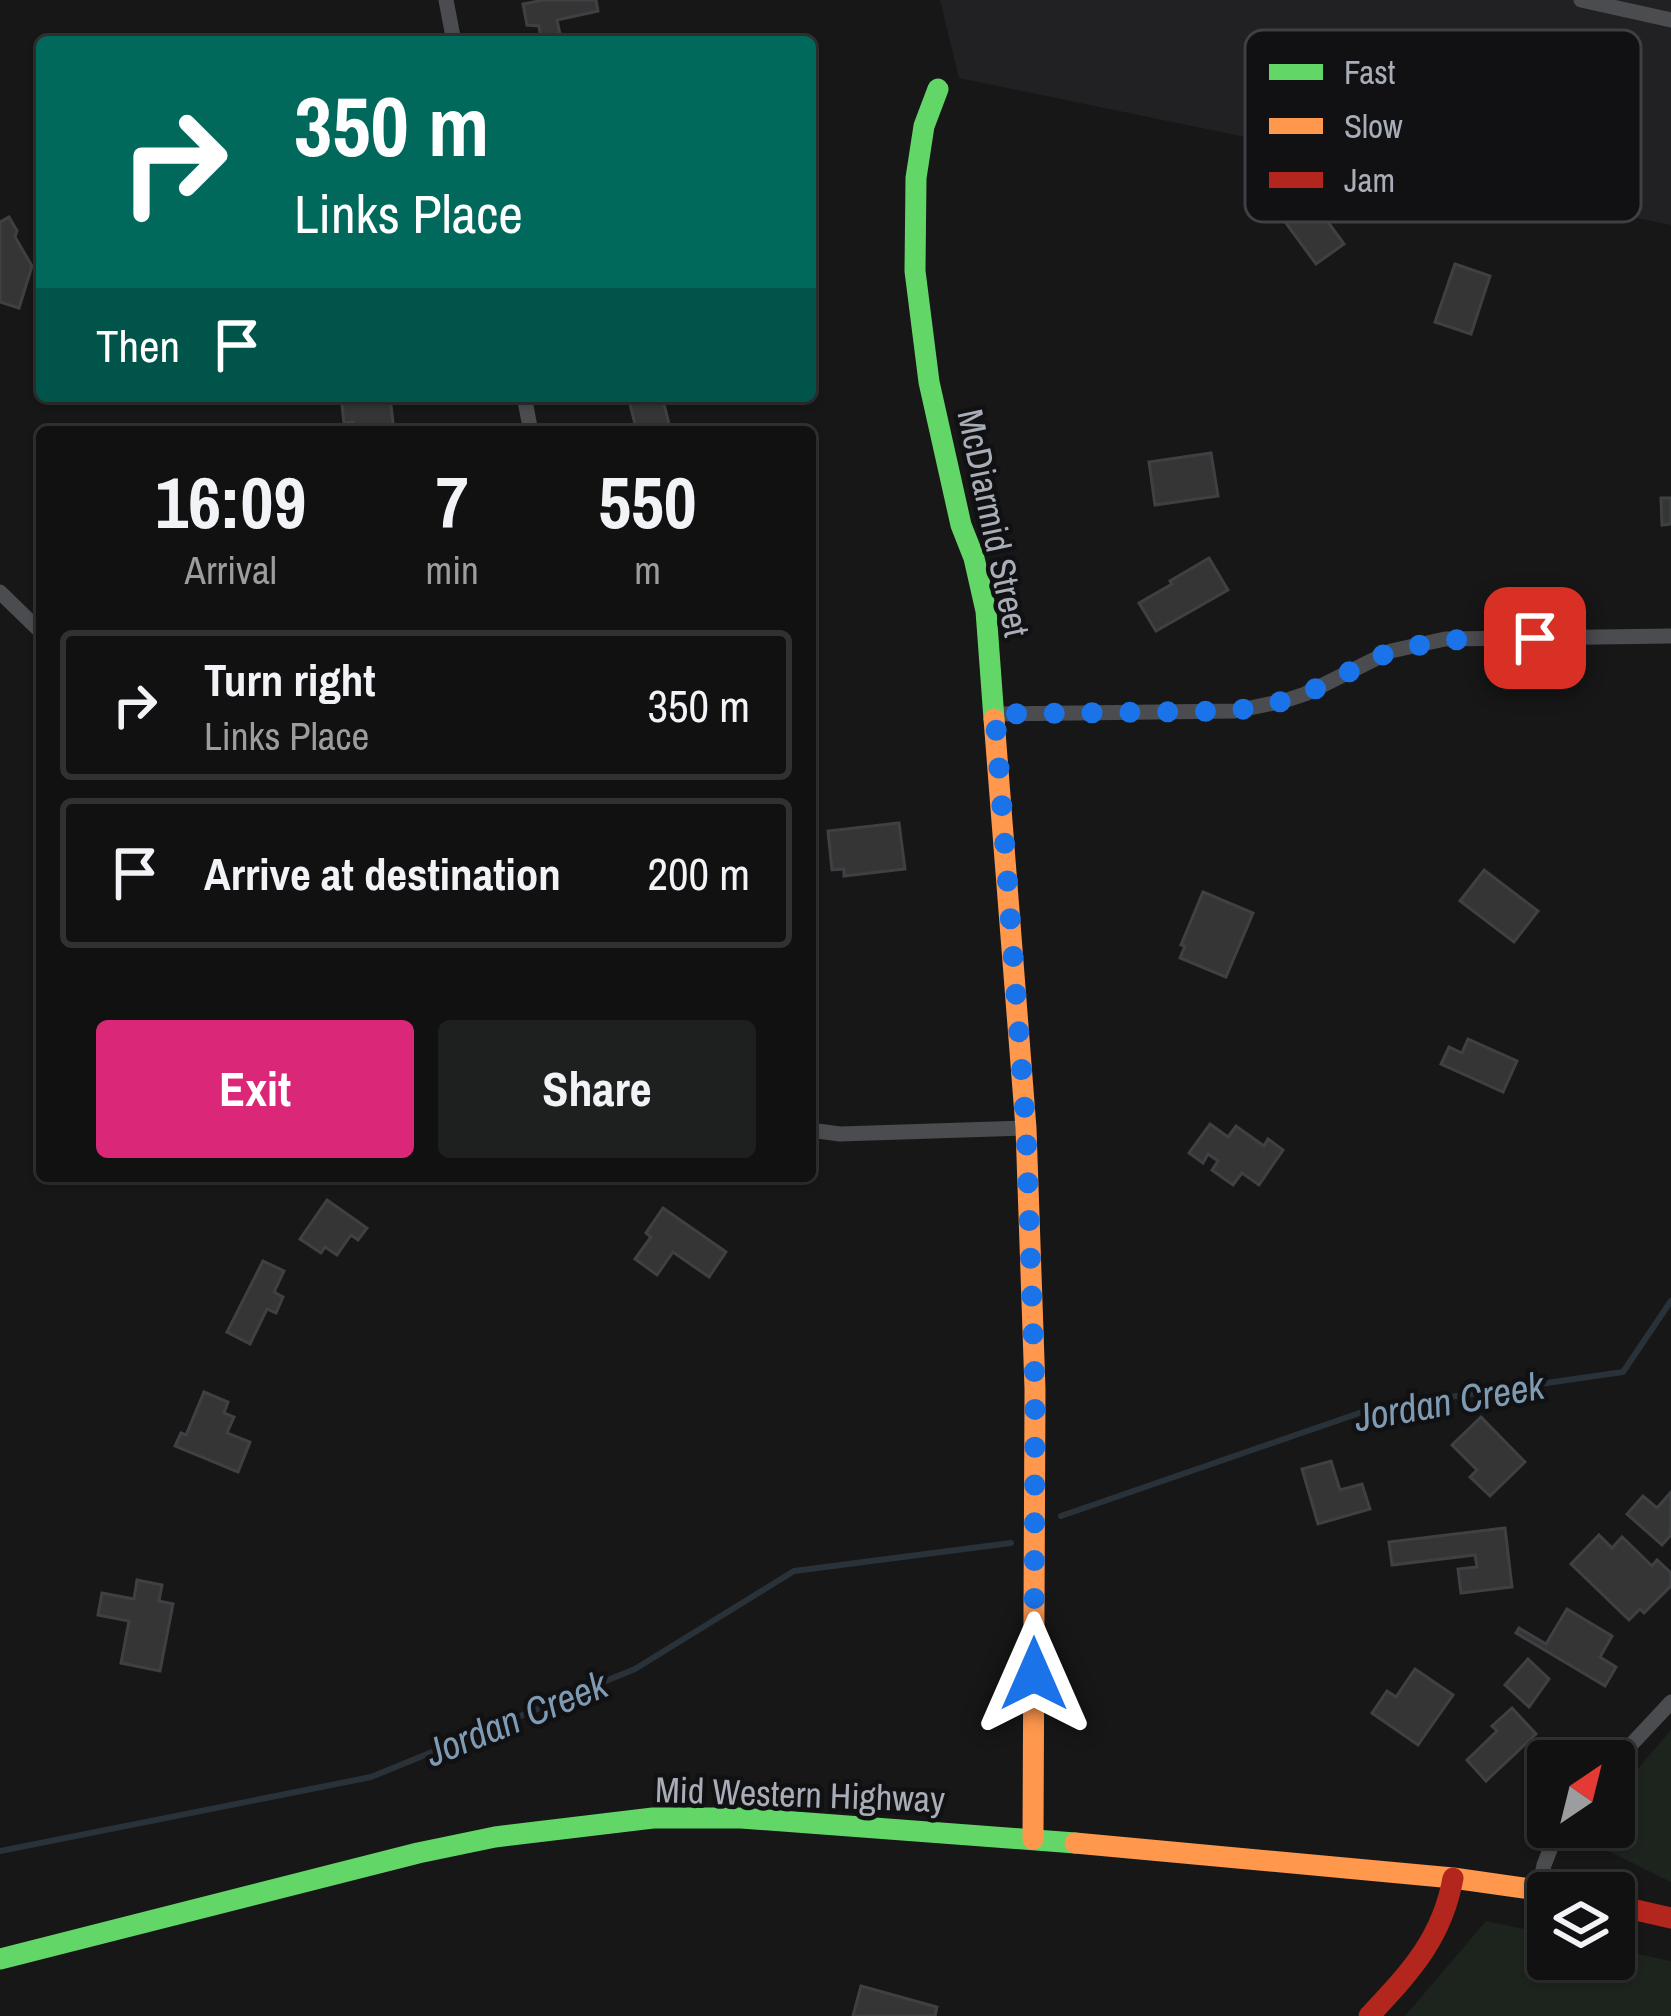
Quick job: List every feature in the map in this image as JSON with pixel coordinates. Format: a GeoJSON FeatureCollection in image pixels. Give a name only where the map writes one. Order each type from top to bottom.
{"type":"FeatureCollection","features":[{"type":"Feature","properties":{"kind":"main road","name":"McDiarmid Street"},"geometry":{"type":"LineString","coordinates":[[938,89],[929,106],[920,150],[915,271],[929,382],[986,611],[995,714],[1026,1128],[1035,1389],[1033,1838]]}},
{"type":"Feature","properties":{"kind":"main road","name":"Mid Western Highway"},"geometry":{"type":"LineString","coordinates":[[0,1959],[418,1853],[495,1837],[653,1818],[741,1818],[1033,1838],[1527,1888]]}},
{"type":"Feature","properties":{"kind":"main road"},"geometry":{"type":"LineString","coordinates":[[1369,2016],[1434,1941],[1450,1903],[1453,1878]]}},
{"type":"Feature","properties":{"kind":"main road"},"geometry":{"type":"LineString","coordinates":[[1635,1910],[1671,1918]]}},
{"type":"Feature","properties":{"kind":"street"},"geometry":{"type":"LineString","coordinates":[[446,0],[453,36]]}},
{"type":"Feature","properties":{"kind":"street"},"geometry":{"type":"LineString","coordinates":[[1581,0],[1671,20]]}},
{"type":"Feature","properties":{"kind":"street"},"geometry":{"type":"LineString","coordinates":[[0,592],[36,627]]}},
{"type":"Feature","properties":{"kind":"street"},"geometry":{"type":"LineString","coordinates":[[995,714],[1234,711],[1305,694],[1391,651],[1445,640],[1671,636]]}},
{"type":"Feature","properties":{"kind":"street"},"geometry":{"type":"LineString","coordinates":[[816,1131],[1026,1128]]}},
{"type":"Feature","properties":{"kind":"street"},"geometry":{"type":"LineString","coordinates":[[1635,1741],[1671,1702]]}},
{"type":"Feature","properties":{"kind":"shaded area"},"geometry":{"type":"Polygon","coordinates":[[[940,0],[1671,0],[1671,225],[1641,219],[1641,30],[1245,30],[1245,137],[959,78],[940,0]]]}},
{"type":"Feature","properties":{"kind":"shaded area"},"geometry":{"type":"Polygon","coordinates":[[[1671,1730],[1671,1882],[1602,1848],[1635,1848],[1635,1772],[1671,1730]]]}},
{"type":"Feature","properties":{"kind":"shaded area"},"geometry":{"type":"Polygon","coordinates":[[[1486,1921],[1527,1930],[1527,1980],[1635,1980],[1635,1953],[1671,1961],[1671,2016],[1405,2016],[1486,1921]]]}},
{"type":"Feature","properties":{"kind":"building"},"geometry":{"type":"Polygon","coordinates":[[[596,0],[598,11],[557,20],[560,34],[568,36],[540,36],[539,26],[527,25],[523,4],[596,0]]]}},
{"type":"Feature","properties":{"kind":"building"},"geometry":{"type":"Polygon","coordinates":[[[9,217],[32,266],[19,308],[0,302],[0,222],[9,217]]]}},
{"type":"Feature","properties":{"kind":"building"},"geometry":{"type":"Polygon","coordinates":[[[1285,222],[1328,222],[1344,244],[1316,264],[1285,222]]]}},
{"type":"Feature","properties":{"kind":"building"},"geometry":{"type":"Polygon","coordinates":[[[1455,264],[1490,276],[1471,334],[1435,322],[1455,264]]]}},
{"type":"Feature","properties":{"kind":"building"},"geometry":{"type":"Polygon","coordinates":[[[342,402],[391,402],[393,426],[344,423],[342,402]]]}},
{"type":"Feature","properties":{"kind":"building"},"geometry":{"type":"Polygon","coordinates":[[[630,402],[664,402],[670,426],[636,426],[630,402]]]}},
{"type":"Feature","properties":{"kind":"building"},"geometry":{"type":"Polygon","coordinates":[[[1211,453],[1218,496],[1155,505],[1149,462],[1211,453]]]}},
{"type":"Feature","properties":{"kind":"building"},"geometry":{"type":"Polygon","coordinates":[[[1661,498],[1671,498],[1671,524],[1662,525],[1661,498]]]}},
{"type":"Feature","properties":{"kind":"building"},"geometry":{"type":"Polygon","coordinates":[[[1209,558],[1228,590],[1156,631],[1139,603],[1209,558]]]}},
{"type":"Feature","properties":{"kind":"building"},"geometry":{"type":"Polygon","coordinates":[[[899,823],[905,869],[844,876],[844,869],[832,870],[828,831],[899,823]]]}},
{"type":"Feature","properties":{"kind":"building"},"geometry":{"type":"Polygon","coordinates":[[[1484,870],[1538,911],[1514,942],[1460,901],[1484,870]]]}},
{"type":"Feature","properties":{"kind":"building"},"geometry":{"type":"Polygon","coordinates":[[[1203,892],[1253,913],[1226,977],[1180,958],[1203,892]]]}},
{"type":"Feature","properties":{"kind":"building"},"geometry":{"type":"Polygon","coordinates":[[[1468,1039],[1517,1061],[1503,1092],[1441,1064],[1449,1047],[1462,1053],[1468,1039]]]}},
{"type":"Feature","properties":{"kind":"building"},"geometry":{"type":"Polygon","coordinates":[[[1210,1124],[1228,1137],[1236,1126],[1264,1146],[1268,1139],[1283,1150],[1259,1185],[1242,1173],[1233,1185],[1212,1170],[1218,1161],[1208,1154],[1203,1163],[1189,1153],[1210,1124]]]}},
{"type":"Feature","properties":{"kind":"building"},"geometry":{"type":"Polygon","coordinates":[[[327,1200],[367,1228],[358,1240],[351,1235],[337,1255],[325,1247],[321,1253],[300,1239],[327,1200]]]}},
{"type":"Feature","properties":{"kind":"building"},"geometry":{"type":"Polygon","coordinates":[[[663,1208],[726,1252],[709,1277],[673,1252],[657,1275],[635,1259],[663,1208]]]}},
{"type":"Feature","properties":{"kind":"building"},"geometry":{"type":"Polygon","coordinates":[[[263,1261],[284,1271],[274,1292],[283,1297],[276,1313],[267,1309],[250,1344],[227,1332],[263,1261]]]}},
{"type":"Feature","properties":{"kind":"building"},"geometry":{"type":"Polygon","coordinates":[[[204,1392],[228,1402],[224,1413],[234,1417],[227,1433],[250,1442],[238,1472],[175,1446],[181,1433],[186,1435],[204,1392]]]}},
{"type":"Feature","properties":{"kind":"building"},"geometry":{"type":"Polygon","coordinates":[[[1481,1417],[1525,1462],[1490,1496],[1470,1477],[1477,1470],[1452,1445],[1481,1417]]]}},
{"type":"Feature","properties":{"kind":"building"},"geometry":{"type":"Polygon","coordinates":[[[1331,1461],[1340,1490],[1362,1484],[1370,1509],[1318,1524],[1302,1469],[1331,1461]]]}},
{"type":"Feature","properties":{"kind":"building"},"geometry":{"type":"Polygon","coordinates":[[[1671,1492],[1671,1535],[1662,1545],[1627,1514],[1643,1496],[1657,1508],[1671,1492]]]}},
{"type":"Feature","properties":{"kind":"building"},"geometry":{"type":"Polygon","coordinates":[[[1505,1528],[1512,1587],[1461,1593],[1458,1569],[1477,1567],[1475,1555],[1392,1565],[1389,1542],[1505,1528]]]}},
{"type":"Feature","properties":{"kind":"building"},"geometry":{"type":"Polygon","coordinates":[[[1599,1535],[1612,1548],[1622,1537],[1652,1566],[1657,1560],[1671,1573],[1671,1586],[1644,1613],[1640,1609],[1629,1620],[1571,1564],[1599,1535]]]}},
{"type":"Feature","properties":{"kind":"building"},"geometry":{"type":"Polygon","coordinates":[[[137,1580],[162,1585],[159,1601],[173,1604],[160,1671],[121,1663],[129,1621],[98,1615],[102,1593],[134,1599],[137,1580]]]}},
{"type":"Feature","properties":{"kind":"building"},"geometry":{"type":"Polygon","coordinates":[[[1567,1609],[1612,1636],[1600,1657],[1616,1667],[1605,1686],[1516,1633],[1519,1628],[1546,1644],[1567,1609]]]}},
{"type":"Feature","properties":{"kind":"building"},"geometry":{"type":"Polygon","coordinates":[[[1528,1659],[1549,1679],[1529,1707],[1505,1685],[1528,1659]]]}},
{"type":"Feature","properties":{"kind":"building"},"geometry":{"type":"Polygon","coordinates":[[[1415,1669],[1453,1695],[1418,1745],[1372,1713],[1387,1691],[1396,1697],[1415,1669]]]}},
{"type":"Feature","properties":{"kind":"building"},"geometry":{"type":"Polygon","coordinates":[[[1512,1708],[1536,1734],[1486,1781],[1467,1760],[1497,1731],[1492,1726],[1512,1708]]]}},
{"type":"Feature","properties":{"kind":"building"},"geometry":{"type":"Polygon","coordinates":[[[861,1986],[937,2007],[935,2016],[853,2016],[861,1986]]]}},
{"type":"Feature","properties":{"kind":"waterway","name":"Jordan Creek"},"geometry":{"type":"LineString","coordinates":[[1061,1516],[1374,1408],[1623,1372],[1671,1301]]}},
{"type":"Feature","properties":{"kind":"waterway","name":"Jordan Creek"},"geometry":{"type":"LineString","coordinates":[[0,1851],[371,1777],[635,1669],[794,1571],[1011,1543]]}},
{"type":"Feature","properties":{"kind":"traffic: fast"},"geometry":{"type":"LineString","coordinates":[[938,89],[924,126],[916,178],[915,271],[929,382],[986,611],[994,719]]}},
{"type":"Feature","properties":{"kind":"traffic: fast"},"geometry":{"type":"LineString","coordinates":[[0,1959],[418,1853],[495,1837],[653,1818],[741,1818],[1075,1843]]}},
{"type":"Feature","properties":{"kind":"traffic: slow"},"geometry":{"type":"LineString","coordinates":[[994,719],[1026,1128],[1035,1389],[1033,1839]]}},
{"type":"Feature","properties":{"kind":"traffic: slow"},"geometry":{"type":"LineString","coordinates":[[1075,1843],[1527,1889]]}},
{"type":"Feature","properties":{"kind":"traffic: jam"},"geometry":{"type":"LineString","coordinates":[[1369,2016],[1432,1937],[1453,1878]]}},
{"type":"Feature","properties":{"kind":"traffic: jam"},"geometry":{"type":"LineString","coordinates":[[1635,1910],[1671,1918]]}},
{"type":"Feature","properties":{"kind":"route"},"geometry":{"type":"LineString","coordinates":[[1034,1674],[1035,1389],[1026,1128],[995,714],[1234,711],[1305,694],[1391,651],[1445,640],[1535,638]]}}]}
